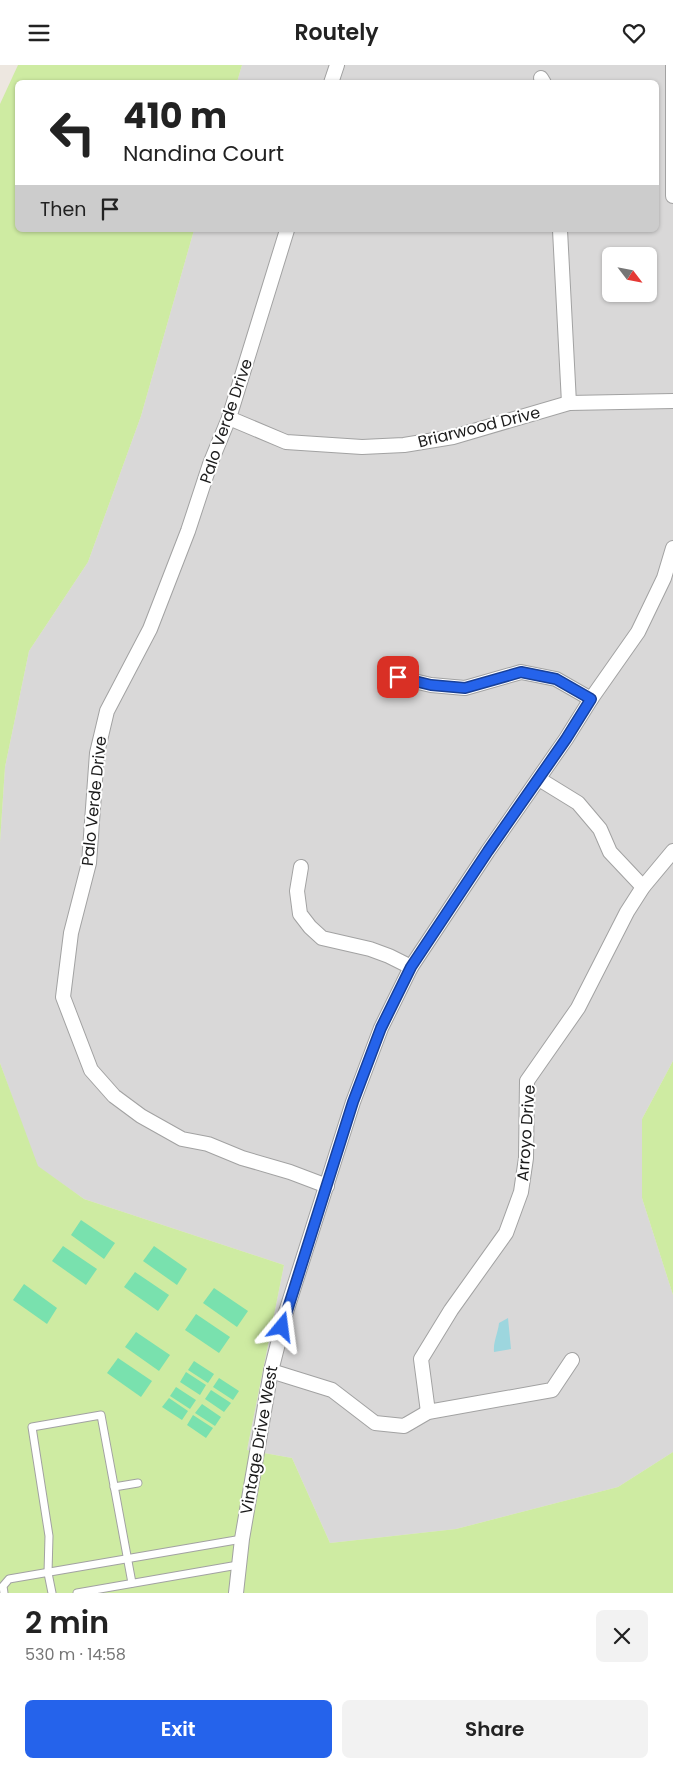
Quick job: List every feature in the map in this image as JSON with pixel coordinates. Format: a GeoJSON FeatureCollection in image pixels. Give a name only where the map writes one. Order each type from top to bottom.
{"type":"FeatureCollection","features":[{"type":"Feature","properties":{"kind":"street"},"geometry":{"type":"LineString","coordinates":[[332,80],[337,65]]}},
{"type":"Feature","properties":{"kind":"street"},"geometry":{"type":"LineString","coordinates":[[673,65],[673,196]]}},
{"type":"Feature","properties":{"kind":"street","name":"Palo Verde Drive"},"geometry":{"type":"LineString","coordinates":[[286,232],[229,418],[210,465],[188,531],[150,629],[107,711],[96,753],[89,863],[71,933],[63,997],[91,1069],[114,1097],[141,1116],[182,1139],[208,1144],[242,1158],[290,1172],[327,1186]]}},
{"type":"Feature","properties":{"kind":"street"},"geometry":{"type":"LineString","coordinates":[[560,232],[568,403]]}},
{"type":"Feature","properties":{"kind":"street","name":"Briarwood Drive"},"geometry":{"type":"LineString","coordinates":[[229,418],[286,442],[362,447],[404,445],[453,437],[568,403],[673,401]]}},
{"type":"Feature","properties":{"kind":"street","name":"Vintage Drive West"},"geometry":{"type":"LineString","coordinates":[[236,1593],[242,1539],[271,1371],[286,1312],[353,1102],[381,1028],[411,967],[638,631],[664,578],[673,548]]}},
{"type":"Feature","properties":{"kind":"street"},"geometry":{"type":"LineString","coordinates":[[388,675],[431,685],[465,688],[521,672],[556,679],[591,699]]}},
{"type":"Feature","properties":{"kind":"street"},"geometry":{"type":"LineString","coordinates":[[539,779],[578,803],[600,829],[610,852],[643,887]]}},
{"type":"Feature","properties":{"kind":"street","name":"Arroyo Drive"},"geometry":{"type":"LineString","coordinates":[[428,1412],[421,1359],[451,1310],[506,1233],[521,1192],[526,1158],[528,1081],[578,1008],[643,887],[673,851]]}},
{"type":"Feature","properties":{"kind":"street"},"geometry":{"type":"LineString","coordinates":[[301,867],[297,891],[300,914],[322,939],[370,949],[411,967]]}},
{"type":"Feature","properties":{"kind":"street"},"geometry":{"type":"LineString","coordinates":[[271,1371],[332,1390],[375,1423],[404,1426],[428,1412],[552,1390],[572,1360]]}},
{"type":"Feature","properties":{"kind":"lane"},"geometry":{"type":"LineString","coordinates":[[52,1593],[48,1573],[50,1536],[32,1427],[101,1415],[126,1560],[132,1583]]}},
{"type":"Feature","properties":{"kind":"lane"},"geometry":{"type":"LineString","coordinates":[[114,1487],[138,1483]]}},
{"type":"Feature","properties":{"kind":"lane"},"geometry":{"type":"LineString","coordinates":[[4,1593],[3,1586],[9,1579],[242,1539]]}},
{"type":"Feature","properties":{"kind":"lane"},"geometry":{"type":"LineString","coordinates":[[77,1593],[238,1565]]}},
{"type":"Feature","properties":{"kind":"shaded area"},"geometry":{"type":"Polygon","coordinates":[[[242,65],[673,65],[673,1061],[642,1119],[642,1198],[673,1295],[673,1452],[618,1487],[456,1529],[330,1543],[292,1458],[247,1450],[284,1265],[84,1199],[37,1166],[0,1063],[0,842],[5,767],[29,651],[88,562],[141,416],[193,232],[659,232],[659,80],[238,80],[242,65]]]}},
{"type":"Feature","properties":{"kind":"green space"},"geometry":{"type":"Polygon","coordinates":[[[18,65],[242,65],[238,80],[15,80],[15,232],[193,232],[141,416],[88,562],[29,651],[5,767],[0,842],[0,104],[18,65]]]}},
{"type":"Feature","properties":{"kind":"green space"},"geometry":{"type":"Polygon","coordinates":[[[673,1061],[673,1295],[642,1198],[642,1119],[673,1061]]]}},
{"type":"Feature","properties":{"kind":"green space"},"geometry":{"type":"Polygon","coordinates":[[[0,1063],[38,1166],[84,1199],[284,1265],[247,1450],[292,1458],[330,1543],[456,1529],[618,1487],[673,1452],[673,1593],[0,1593],[0,1063]]]}},
{"type":"Feature","properties":{"kind":"green space"},"geometry":{"type":"Polygon","coordinates":[[[81,1220],[115,1243],[104,1259],[71,1235],[81,1220]]]}},
{"type":"Feature","properties":{"kind":"green space"},"geometry":{"type":"Polygon","coordinates":[[[63,1246],[97,1269],[86,1285],[52,1261],[63,1246]]]}},
{"type":"Feature","properties":{"kind":"green space"},"geometry":{"type":"Polygon","coordinates":[[[154,1246],[187,1269],[177,1285],[143,1261],[154,1246]]]}},
{"type":"Feature","properties":{"kind":"green space"},"geometry":{"type":"Polygon","coordinates":[[[135,1272],[169,1295],[158,1311],[124,1287],[135,1272]]]}},
{"type":"Feature","properties":{"kind":"green space"},"geometry":{"type":"Polygon","coordinates":[[[24,1284],[57,1308],[47,1324],[13,1300],[24,1284]]]}},
{"type":"Feature","properties":{"kind":"green space"},"geometry":{"type":"Polygon","coordinates":[[[214,1288],[248,1311],[237,1327],[203,1303],[214,1288]]]}},
{"type":"Feature","properties":{"kind":"green space"},"geometry":{"type":"Polygon","coordinates":[[[196,1314],[230,1337],[219,1353],[185,1330],[196,1314]]]}},
{"type":"Feature","properties":{"kind":"green space"},"geometry":{"type":"Polygon","coordinates":[[[136,1332],[170,1355],[159,1371],[125,1347],[136,1332]]]}},
{"type":"Feature","properties":{"kind":"green space"},"geometry":{"type":"Polygon","coordinates":[[[118,1358],[152,1381],[141,1397],[107,1373],[118,1358]]]}},
{"type":"Feature","properties":{"kind":"green space"},"geometry":{"type":"Polygon","coordinates":[[[194,1361],[214,1374],[208,1383],[188,1370],[194,1361]]]}},
{"type":"Feature","properties":{"kind":"green space"},"geometry":{"type":"Polygon","coordinates":[[[186,1372],[206,1385],[200,1395],[180,1382],[186,1372]]]}},
{"type":"Feature","properties":{"kind":"green space"},"geometry":{"type":"Polygon","coordinates":[[[219,1378],[239,1391],[233,1400],[213,1387],[219,1378]]]}},
{"type":"Feature","properties":{"kind":"green space"},"geometry":{"type":"Polygon","coordinates":[[[176,1387],[196,1400],[190,1409],[170,1396],[176,1387]]]}},
{"type":"Feature","properties":{"kind":"green space"},"geometry":{"type":"Polygon","coordinates":[[[211,1390],[231,1403],[224,1412],[205,1399],[211,1390]]]}},
{"type":"Feature","properties":{"kind":"green space"},"geometry":{"type":"Polygon","coordinates":[[[169,1398],[188,1411],[182,1420],[162,1407],[169,1398]]]}},
{"type":"Feature","properties":{"kind":"green space"},"geometry":{"type":"Polygon","coordinates":[[[202,1404],[221,1417],[215,1426],[195,1413],[202,1404]]]}},
{"type":"Feature","properties":{"kind":"green space"},"geometry":{"type":"Polygon","coordinates":[[[193,1415],[213,1428],[206,1438],[187,1425],[193,1415]]]}},
{"type":"Feature","properties":{"kind":"water"},"geometry":{"type":"Polygon","coordinates":[[[508,1318],[511,1349],[494,1352],[499,1323],[508,1318]]]}},
{"type":"Feature","properties":{"kind":"route"},"geometry":{"type":"LineString","coordinates":[[282,1327],[353,1102],[381,1028],[411,967],[488,851],[566,739],[591,699],[556,679],[521,672],[465,688],[431,685],[398,677]]}}]}
